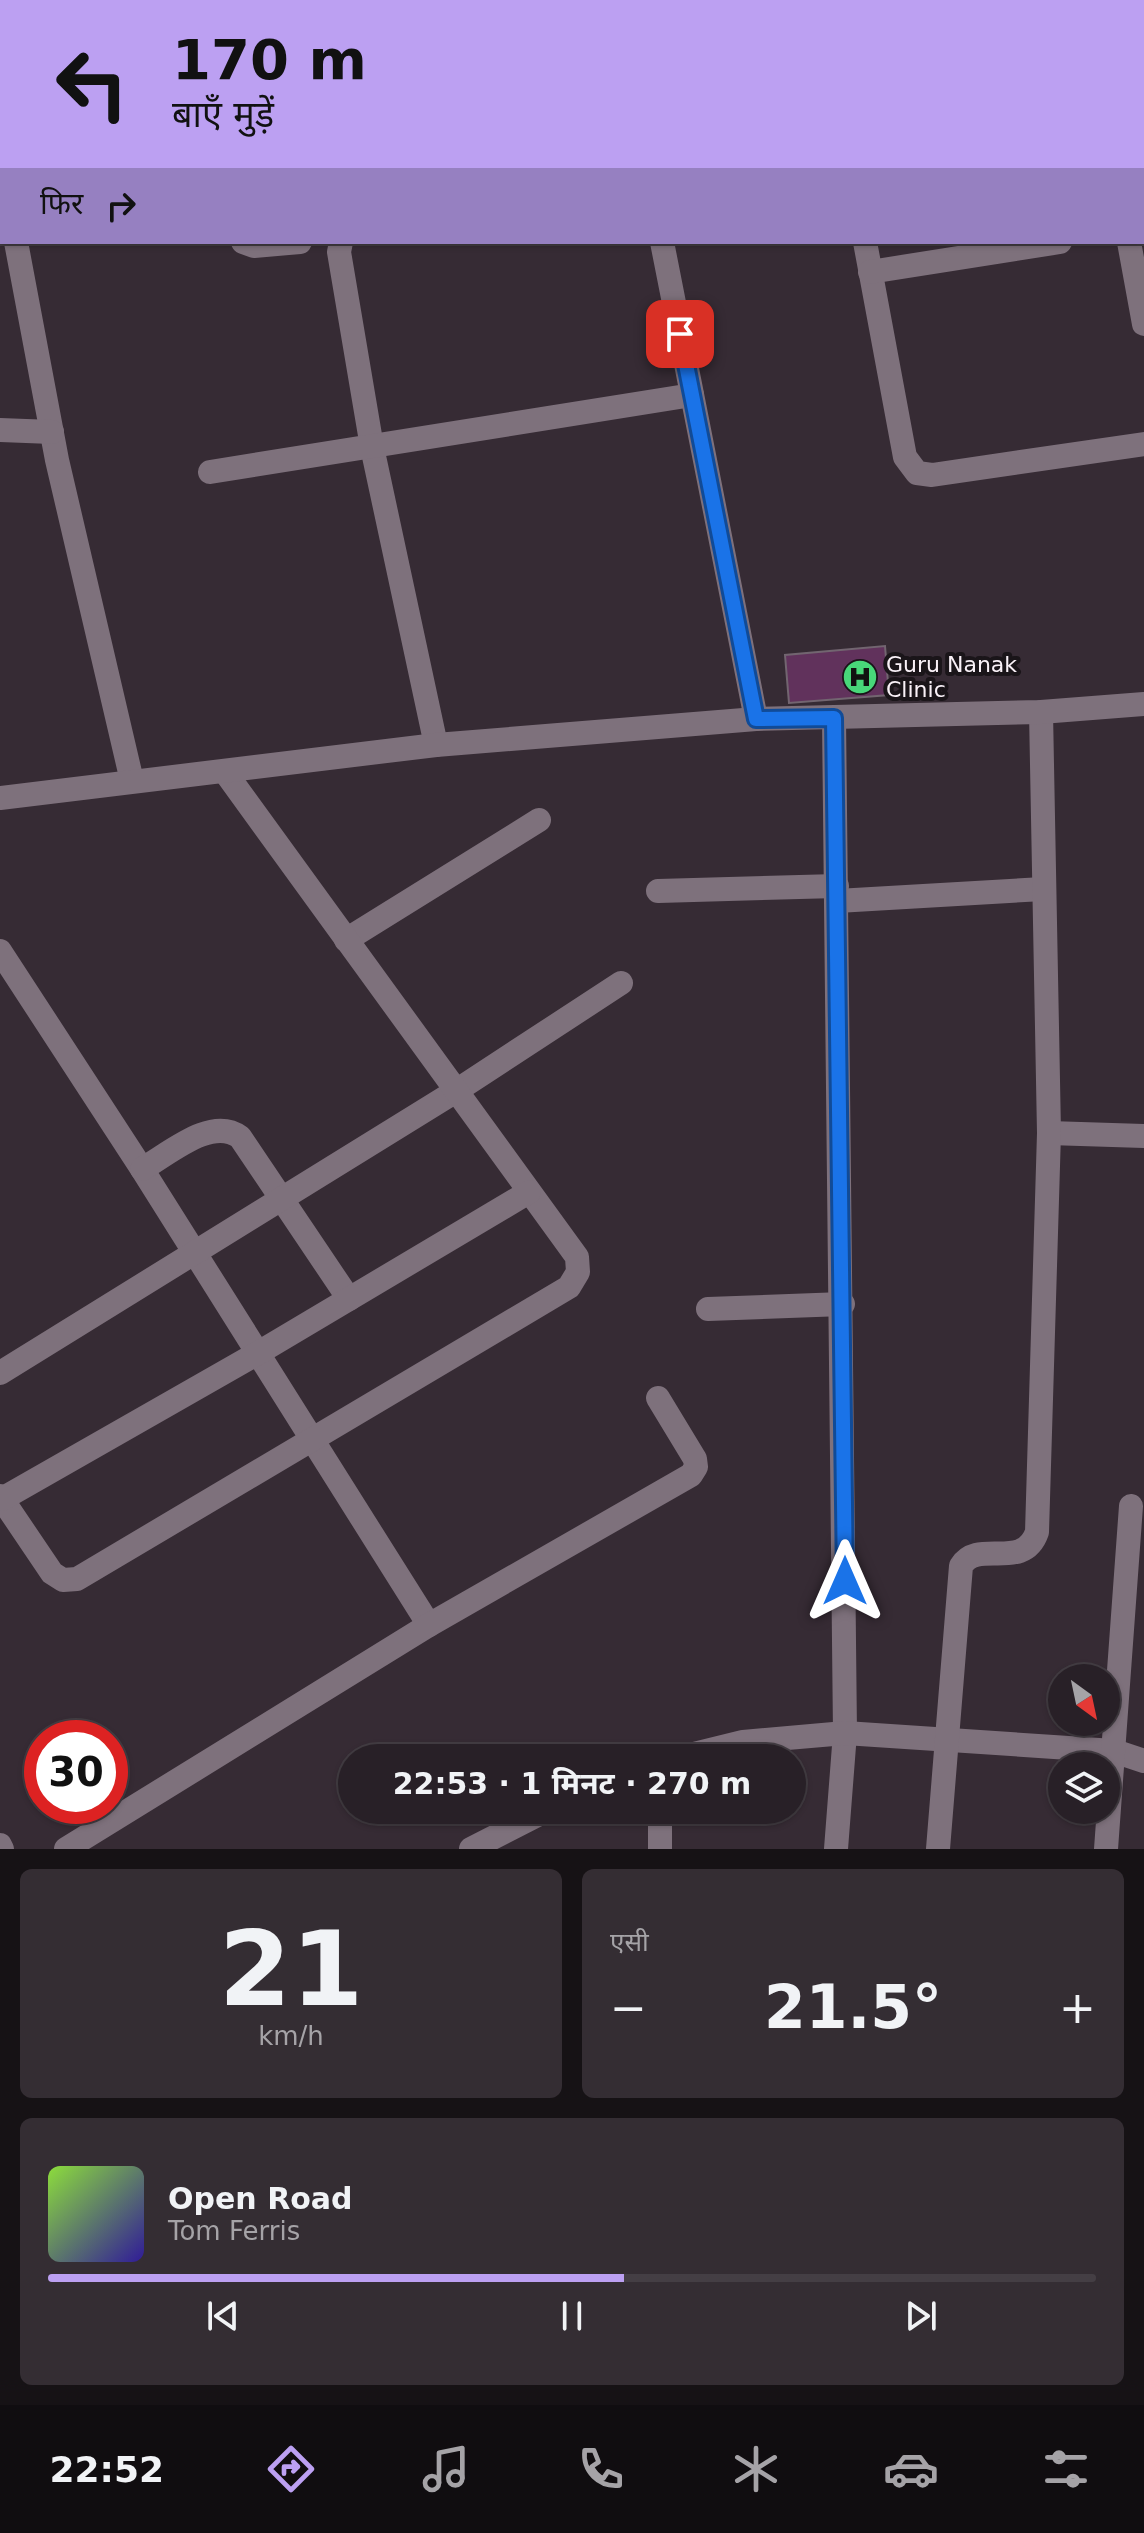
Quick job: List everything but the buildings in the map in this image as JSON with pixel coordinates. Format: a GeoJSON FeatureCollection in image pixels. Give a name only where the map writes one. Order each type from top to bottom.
{"type":"FeatureCollection","features":[{"type":"Feature","properties":{"kind":"street"},"geometry":{"type":"LineString","coordinates":[[16,244],[52,432],[132,781]]}},
{"type":"Feature","properties":{"kind":"street"},"geometry":{"type":"LineString","coordinates":[[248,244],[277,244]]}},
{"type":"Feature","properties":{"kind":"street"},"geometry":{"type":"LineString","coordinates":[[341,244],[339,252],[372,447],[436,745]]}},
{"type":"Feature","properties":{"kind":"street"},"geometry":{"type":"LineString","coordinates":[[662,244],[756,719]]}},
{"type":"Feature","properties":{"kind":"street"},"geometry":{"type":"LineString","coordinates":[[865,244],[905,457],[917,473],[932,475],[1144,444]]}},
{"type":"Feature","properties":{"kind":"street"},"geometry":{"type":"LineString","coordinates":[[870,272],[1047,244]]}},
{"type":"Feature","properties":{"kind":"street"},"geometry":{"type":"LineString","coordinates":[[1129,244],[1144,324]]}},
{"type":"Feature","properties":{"kind":"street"},"geometry":{"type":"LineString","coordinates":[[210,472],[692,395]]}},
{"type":"Feature","properties":{"kind":"street"},"geometry":{"type":"LineString","coordinates":[[0,430],[52,432]]}},
{"type":"Feature","properties":{"kind":"street"},"geometry":{"type":"LineString","coordinates":[[0,798],[436,745],[756,719],[1041,712],[1144,704]]}},
{"type":"Feature","properties":{"kind":"street"},"geometry":{"type":"LineString","coordinates":[[938,1849],[961,1566],[971,1556],[1023,1551],[1033,1543],[1037,1532],[1049,1133],[1041,712]]}},
{"type":"Feature","properties":{"kind":"street"},"geometry":{"type":"LineString","coordinates":[[834,718],[843,1304],[845,1733],[836,1849]]}},
{"type":"Feature","properties":{"kind":"street"},"geometry":{"type":"LineString","coordinates":[[225,772],[577,1257],[578,1272],[569,1287],[77,1579],[63,1580],[52,1573],[1,1497],[258,1353],[529,1192]]}},
{"type":"Feature","properties":{"kind":"street"},"geometry":{"type":"LineString","coordinates":[[346,940],[539,820]]}},
{"type":"Feature","properties":{"kind":"street"},"geometry":{"type":"LineString","coordinates":[[658,891],[837,893],[1043,889]]}},
{"type":"Feature","properties":{"kind":"street"},"geometry":{"type":"LineString","coordinates":[[0,951],[142,1169],[429,1625]]}},
{"type":"Feature","properties":{"kind":"street"},"geometry":{"type":"LineString","coordinates":[[0,1373],[456,1091],[621,983]]}},
{"type":"Feature","properties":{"kind":"street"},"geometry":{"type":"LineString","coordinates":[[142,1169],[212,1129],[228,1129],[240,1137],[349,1299]]}},
{"type":"Feature","properties":{"kind":"street"},"geometry":{"type":"LineString","coordinates":[[1049,1133],[1144,1136]]}},
{"type":"Feature","properties":{"kind":"street"},"geometry":{"type":"LineString","coordinates":[[708,1309],[843,1304]]}},
{"type":"Feature","properties":{"kind":"street"},"geometry":{"type":"LineString","coordinates":[[66,1849],[429,1625],[691,1475],[696,1467],[695,1459],[658,1398]]}},
{"type":"Feature","properties":{"kind":"street"},"geometry":{"type":"LineString","coordinates":[[1106,1849],[1131,1506]]}},
{"type":"Feature","properties":{"kind":"street"},"geometry":{"type":"LineString","coordinates":[[735,1744],[845,1733],[1114,1751],[1144,1761]]}},
{"type":"Feature","properties":{"kind":"street"},"geometry":{"type":"LineString","coordinates":[[471,1849],[520,1824]]}},
{"type":"Feature","properties":{"kind":"street"},"geometry":{"type":"LineString","coordinates":[[660,1824],[660,1849]]}},
{"type":"Feature","properties":{"kind":"place","name":"Guru Nanak Clinic"},"geometry":{"type":"Point","coordinates":[860,677]}},
{"type":"Feature","properties":{"kind":"route"},"geometry":{"type":"LineString","coordinates":[[680,334],[756,719],[834,718],[845,1581]]}}]}
